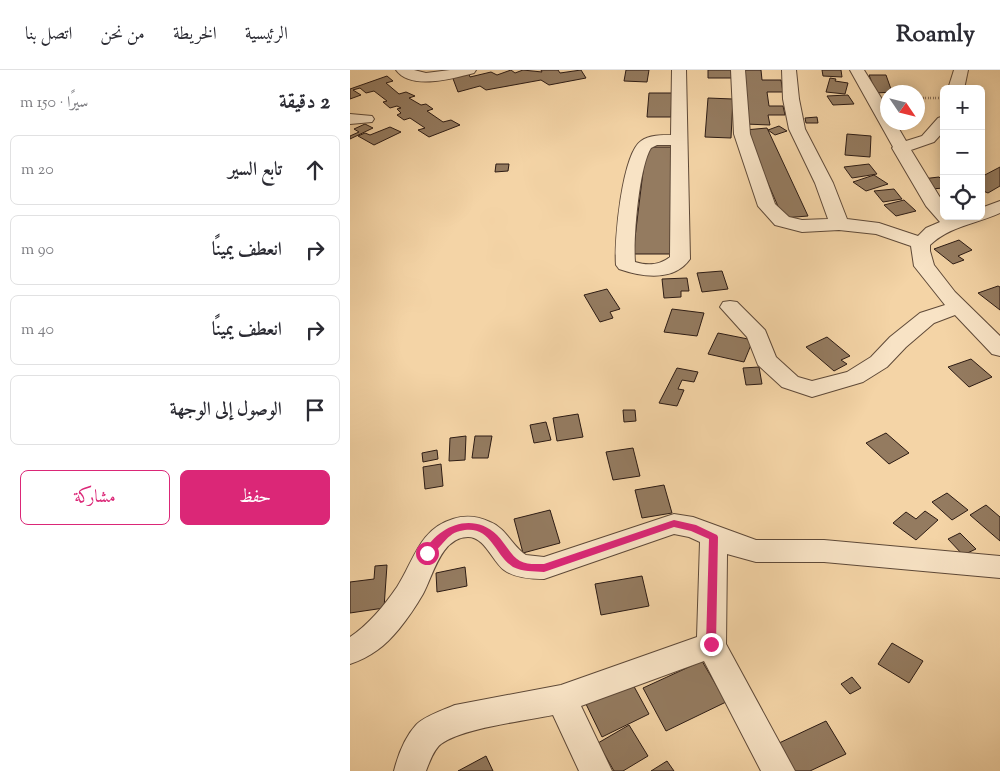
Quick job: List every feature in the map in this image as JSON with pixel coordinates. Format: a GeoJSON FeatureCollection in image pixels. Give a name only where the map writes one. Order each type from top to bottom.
{"type":"FeatureCollection","features":[{"type":"Feature","properties":{"kind":"street"},"geometry":{"type":"LineString","coordinates":[[403,70],[419,78],[431,78],[469,70]]}},
{"type":"Feature","properties":{"kind":"street"},"geometry":{"type":"LineString","coordinates":[[679,70],[680,140],[680,259],[673,266],[643,271],[626,265],[625,255],[633,180],[641,148],[648,142],[680,140]]}},
{"type":"Feature","properties":{"kind":"street"},"geometry":{"type":"LineString","coordinates":[[738,70],[742,134],[767,206],[782,221],[802,226],[839,224],[879,229],[921,243]]}},
{"type":"Feature","properties":{"kind":"street"},"geometry":{"type":"LineString","coordinates":[[789,70],[791,99],[797,129],[824,183],[839,224]]}},
{"type":"Feature","properties":{"kind":"street"},"geometry":{"type":"LineString","coordinates":[[857,70],[900,148],[935,206],[940,211]]}},
{"type":"Feature","properties":{"kind":"street"},"geometry":{"type":"LineString","coordinates":[[957,85],[960,70]]}},
{"type":"Feature","properties":{"kind":"street"},"geometry":{"type":"LineString","coordinates":[[900,148],[928,139],[940,126]]}},
{"type":"Feature","properties":{"kind":"street"},"geometry":{"type":"LineString","coordinates":[[985,214],[1000,206]]}},
{"type":"Feature","properties":{"kind":"street"},"geometry":{"type":"LineString","coordinates":[[945,220],[921,243],[920,251],[924,266],[959,307],[1000,349]]}},
{"type":"Feature","properties":{"kind":"street"},"geometry":{"type":"LineString","coordinates":[[730,307],[757,334],[766,360],[790,382],[812,389],[855,377],[879,362],[898,342],[927,318],[959,307]]}},
{"type":"Feature","properties":{"kind":"street"},"geometry":{"type":"LineString","coordinates":[[350,651],[355,650],[376,634],[402,603],[418,576],[427,553],[440,537],[455,528],[470,526],[482,529],[493,537],[516,564],[527,568],[544,568],[674,524],[693,527],[714,537],[756,551],[824,551],[1000,567]]}},
{"type":"Feature","properties":{"kind":"street"},"geometry":{"type":"LineString","coordinates":[[714,537],[711,644],[779,771]]}},
{"type":"Feature","properties":{"kind":"street"},"geometry":{"type":"LineString","coordinates":[[410,771],[414,757],[428,734],[455,720],[561,699],[711,644]]}},
{"type":"Feature","properties":{"kind":"street"},"geometry":{"type":"LineString","coordinates":[[561,699],[596,771]]}},
{"type":"Feature","properties":{"kind":"path"},"geometry":{"type":"LineString","coordinates":[[925,98],[940,98]]}},
{"type":"Feature","properties":{"kind":"building"},"geometry":{"type":"Polygon","coordinates":[[[511,70],[515,73],[523,70],[542,72],[541,70],[558,70],[560,73],[581,70],[586,78],[549,85],[541,80],[486,90],[480,86],[458,92],[452,76],[469,74],[470,77],[491,72],[497,75],[511,70]]]}},
{"type":"Feature","properties":{"kind":"building"},"geometry":{"type":"Polygon","coordinates":[[[626,70],[649,70],[647,82],[624,81],[626,70]]]}},
{"type":"Feature","properties":{"kind":"building"},"geometry":{"type":"Polygon","coordinates":[[[708,70],[731,70],[732,78],[708,78],[708,70]]]}},
{"type":"Feature","properties":{"kind":"building"},"geometry":{"type":"Polygon","coordinates":[[[740,70],[761,70],[762,80],[781,80],[783,92],[767,92],[769,106],[783,106],[785,115],[768,115],[770,125],[745,124],[740,70]]]}},
{"type":"Feature","properties":{"kind":"building"},"geometry":{"type":"Polygon","coordinates":[[[822,70],[841,70],[842,77],[823,76],[822,70]]]}},
{"type":"Feature","properties":{"kind":"building"},"geometry":{"type":"Polygon","coordinates":[[[869,75],[886,75],[890,85],[880,85],[880,93],[876,93],[869,75]]]}},
{"type":"Feature","properties":{"kind":"building"},"geometry":{"type":"Polygon","coordinates":[[[387,76],[393,81],[386,83],[399,94],[406,92],[415,96],[409,98],[421,105],[426,104],[433,109],[427,111],[443,122],[451,120],[460,125],[429,137],[418,130],[425,128],[410,118],[404,120],[397,115],[401,113],[397,109],[401,108],[397,106],[390,108],[383,102],[387,101],[374,91],[366,93],[360,88],[353,90],[361,95],[350,99],[350,89],[387,76]]]}},
{"type":"Feature","properties":{"kind":"building"},"geometry":{"type":"Polygon","coordinates":[[[830,78],[836,79],[835,81],[848,83],[845,94],[826,92],[830,78]]]}},
{"type":"Feature","properties":{"kind":"building"},"geometry":{"type":"Polygon","coordinates":[[[649,93],[672,93],[671,117],[647,117],[649,93]]]}},
{"type":"Feature","properties":{"kind":"building"},"geometry":{"type":"Polygon","coordinates":[[[848,95],[854,104],[833,105],[827,96],[848,95]]]}},
{"type":"Feature","properties":{"kind":"building"},"geometry":{"type":"Polygon","coordinates":[[[708,98],[733,99],[731,138],[705,137],[708,98]]]}},
{"type":"Feature","properties":{"kind":"building"},"geometry":{"type":"Polygon","coordinates":[[[817,117],[818,123],[806,123],[805,118],[817,117]]]}},
{"type":"Feature","properties":{"kind":"building"},"geometry":{"type":"Polygon","coordinates":[[[365,124],[373,128],[350,139],[350,136],[359,132],[354,129],[365,124]]]}},
{"type":"Feature","properties":{"kind":"building"},"geometry":{"type":"Polygon","coordinates":[[[779,126],[787,131],[775,135],[768,130],[779,126]]]}},
{"type":"Feature","properties":{"kind":"building"},"geometry":{"type":"Polygon","coordinates":[[[390,127],[401,132],[374,145],[358,136],[365,133],[370,135],[390,127]]]}},
{"type":"Feature","properties":{"kind":"building"},"geometry":{"type":"Polygon","coordinates":[[[767,128],[808,216],[783,218],[745,130],[767,128]]]}},
{"type":"Feature","properties":{"kind":"building"},"geometry":{"type":"Polygon","coordinates":[[[847,134],[871,136],[870,157],[845,155],[847,134]]]}},
{"type":"Feature","properties":{"kind":"building"},"geometry":{"type":"Polygon","coordinates":[[[646,147],[677,147],[674,254],[633,254],[646,147]]]}},
{"type":"Feature","properties":{"kind":"building"},"geometry":{"type":"Polygon","coordinates":[[[496,164],[509,164],[508,171],[495,172],[496,164]]]}},
{"type":"Feature","properties":{"kind":"building"},"geometry":{"type":"Polygon","coordinates":[[[869,164],[877,174],[852,178],[844,167],[869,164]]]}},
{"type":"Feature","properties":{"kind":"building"},"geometry":{"type":"Polygon","coordinates":[[[1000,167],[1000,186],[988,193],[985,192],[985,175],[1000,167]]]}},
{"type":"Feature","properties":{"kind":"building"},"geometry":{"type":"Polygon","coordinates":[[[874,175],[888,184],[866,191],[853,182],[874,175]]]}},
{"type":"Feature","properties":{"kind":"building"},"geometry":{"type":"Polygon","coordinates":[[[939,177],[940,188],[931,189],[922,179],[939,177]]]}},
{"type":"Feature","properties":{"kind":"building"},"geometry":{"type":"Polygon","coordinates":[[[894,189],[902,199],[883,202],[874,191],[894,189]]]}},
{"type":"Feature","properties":{"kind":"building"},"geometry":{"type":"Polygon","coordinates":[[[904,200],[916,211],[896,216],[884,205],[904,200]]]}},
{"type":"Feature","properties":{"kind":"building"},"geometry":{"type":"Polygon","coordinates":[[[959,240],[972,250],[958,256],[964,260],[953,264],[934,249],[959,240]]]}},
{"type":"Feature","properties":{"kind":"building"},"geometry":{"type":"Polygon","coordinates":[[[722,271],[728,289],[702,292],[697,273],[722,271]]]}},
{"type":"Feature","properties":{"kind":"building"},"geometry":{"type":"Polygon","coordinates":[[[687,278],[689,291],[681,291],[681,297],[664,298],[662,279],[687,278]]]}},
{"type":"Feature","properties":{"kind":"building"},"geometry":{"type":"Polygon","coordinates":[[[1000,287],[1000,310],[978,293],[1000,287]]]}},
{"type":"Feature","properties":{"kind":"building"},"geometry":{"type":"Polygon","coordinates":[[[607,289],[620,309],[610,312],[613,318],[600,322],[584,295],[607,289]]]}},
{"type":"Feature","properties":{"kind":"building"},"geometry":{"type":"Polygon","coordinates":[[[672,309],[704,313],[697,336],[664,332],[672,309]]]}},
{"type":"Feature","properties":{"kind":"building"},"geometry":{"type":"Polygon","coordinates":[[[718,333],[753,340],[744,362],[708,354],[718,333]]]}},
{"type":"Feature","properties":{"kind":"building"},"geometry":{"type":"Polygon","coordinates":[[[827,337],[850,356],[841,360],[847,364],[834,371],[806,347],[827,337]]]}},
{"type":"Feature","properties":{"kind":"building"},"geometry":{"type":"Polygon","coordinates":[[[971,359],[992,377],[969,387],[948,367],[971,359]]]}},
{"type":"Feature","properties":{"kind":"building"},"geometry":{"type":"Polygon","coordinates":[[[759,367],[762,384],[746,385],[743,368],[759,367]]]}},
{"type":"Feature","properties":{"kind":"building"},"geometry":{"type":"Polygon","coordinates":[[[677,368],[698,372],[694,382],[682,380],[678,389],[684,390],[677,406],[659,403],[677,368]]]}},
{"type":"Feature","properties":{"kind":"building"},"geometry":{"type":"Polygon","coordinates":[[[623,410],[635,410],[636,421],[624,422],[623,410]]]}},
{"type":"Feature","properties":{"kind":"building"},"geometry":{"type":"Polygon","coordinates":[[[578,414],[583,437],[557,441],[553,418],[578,414]]]}},
{"type":"Feature","properties":{"kind":"building"},"geometry":{"type":"Polygon","coordinates":[[[546,422],[551,440],[534,443],[530,425],[546,422]]]}},
{"type":"Feature","properties":{"kind":"building"},"geometry":{"type":"Polygon","coordinates":[[[886,433],[909,453],[889,464],[866,443],[886,433]]]}},
{"type":"Feature","properties":{"kind":"building"},"geometry":{"type":"Polygon","coordinates":[[[466,436],[465,460],[449,461],[450,438],[466,436]]]}},
{"type":"Feature","properties":{"kind":"building"},"geometry":{"type":"Polygon","coordinates":[[[475,436],[492,436],[488,458],[472,458],[475,436]]]}},
{"type":"Feature","properties":{"kind":"building"},"geometry":{"type":"Polygon","coordinates":[[[633,448],[640,476],[613,480],[606,452],[633,448]]]}},
{"type":"Feature","properties":{"kind":"building"},"geometry":{"type":"Polygon","coordinates":[[[437,450],[438,459],[423,462],[422,453],[437,450]]]}},
{"type":"Feature","properties":{"kind":"building"},"geometry":{"type":"Polygon","coordinates":[[[441,464],[443,486],[425,489],[423,467],[441,464]]]}},
{"type":"Feature","properties":{"kind":"building"},"geometry":{"type":"Polygon","coordinates":[[[664,485],[672,513],[642,518],[635,490],[664,485]]]}},
{"type":"Feature","properties":{"kind":"building"},"geometry":{"type":"Polygon","coordinates":[[[947,493],[968,510],[952,520],[932,502],[947,493]]]}},
{"type":"Feature","properties":{"kind":"building"},"geometry":{"type":"Polygon","coordinates":[[[986,505],[1000,517],[1000,541],[970,515],[986,505]]]}},
{"type":"Feature","properties":{"kind":"building"},"geometry":{"type":"Polygon","coordinates":[[[550,510],[560,543],[523,553],[514,519],[550,510]]]}},
{"type":"Feature","properties":{"kind":"building"},"geometry":{"type":"Polygon","coordinates":[[[925,511],[938,520],[916,540],[893,523],[906,512],[916,519],[925,511]]]}},
{"type":"Feature","properties":{"kind":"building"},"geometry":{"type":"Polygon","coordinates":[[[960,533],[976,549],[963,555],[948,539],[960,533]]]}},
{"type":"Feature","properties":{"kind":"building"},"geometry":{"type":"Polygon","coordinates":[[[387,565],[384,608],[350,613],[350,582],[374,579],[375,566],[387,565]]]}},
{"type":"Feature","properties":{"kind":"building"},"geometry":{"type":"Polygon","coordinates":[[[465,567],[467,586],[437,592],[436,573],[465,567]]]}},
{"type":"Feature","properties":{"kind":"building"},"geometry":{"type":"Polygon","coordinates":[[[642,576],[649,606],[601,615],[595,584],[642,576]]]}},
{"type":"Feature","properties":{"kind":"building"},"geometry":{"type":"Polygon","coordinates":[[[892,643],[923,661],[909,683],[878,664],[892,643]]]}},
{"type":"Feature","properties":{"kind":"building"},"geometry":{"type":"Polygon","coordinates":[[[702,661],[726,702],[666,731],[643,688],[702,661]]]}},
{"type":"Feature","properties":{"kind":"building"},"geometry":{"type":"Polygon","coordinates":[[[852,677],[861,688],[850,694],[841,684],[852,677]]]}},
{"type":"Feature","properties":{"kind":"building"},"geometry":{"type":"Polygon","coordinates":[[[631,681],[649,714],[602,737],[585,702],[631,681]]]}},
{"type":"Feature","properties":{"kind":"building"},"geometry":{"type":"Polygon","coordinates":[[[826,721],[846,754],[810,771],[792,771],[777,744],[826,721]]]}},
{"type":"Feature","properties":{"kind":"building"},"geometry":{"type":"Polygon","coordinates":[[[629,725],[648,756],[623,771],[614,771],[598,743],[629,725]]]}},
{"type":"Feature","properties":{"kind":"building"},"geometry":{"type":"Polygon","coordinates":[[[486,756],[493,771],[458,771],[486,756]]]}},
{"type":"Feature","properties":{"kind":"building"},"geometry":{"type":"Polygon","coordinates":[[[667,761],[674,771],[651,771],[667,761]]]}},
{"type":"Feature","properties":{"kind":"route"},"geometry":{"type":"LineString","coordinates":[[427,553],[440,537],[455,528],[470,526],[482,529],[493,537],[506,555],[516,564],[527,568],[544,568],[674,524],[693,527],[714,537],[711,644]]}}]}
